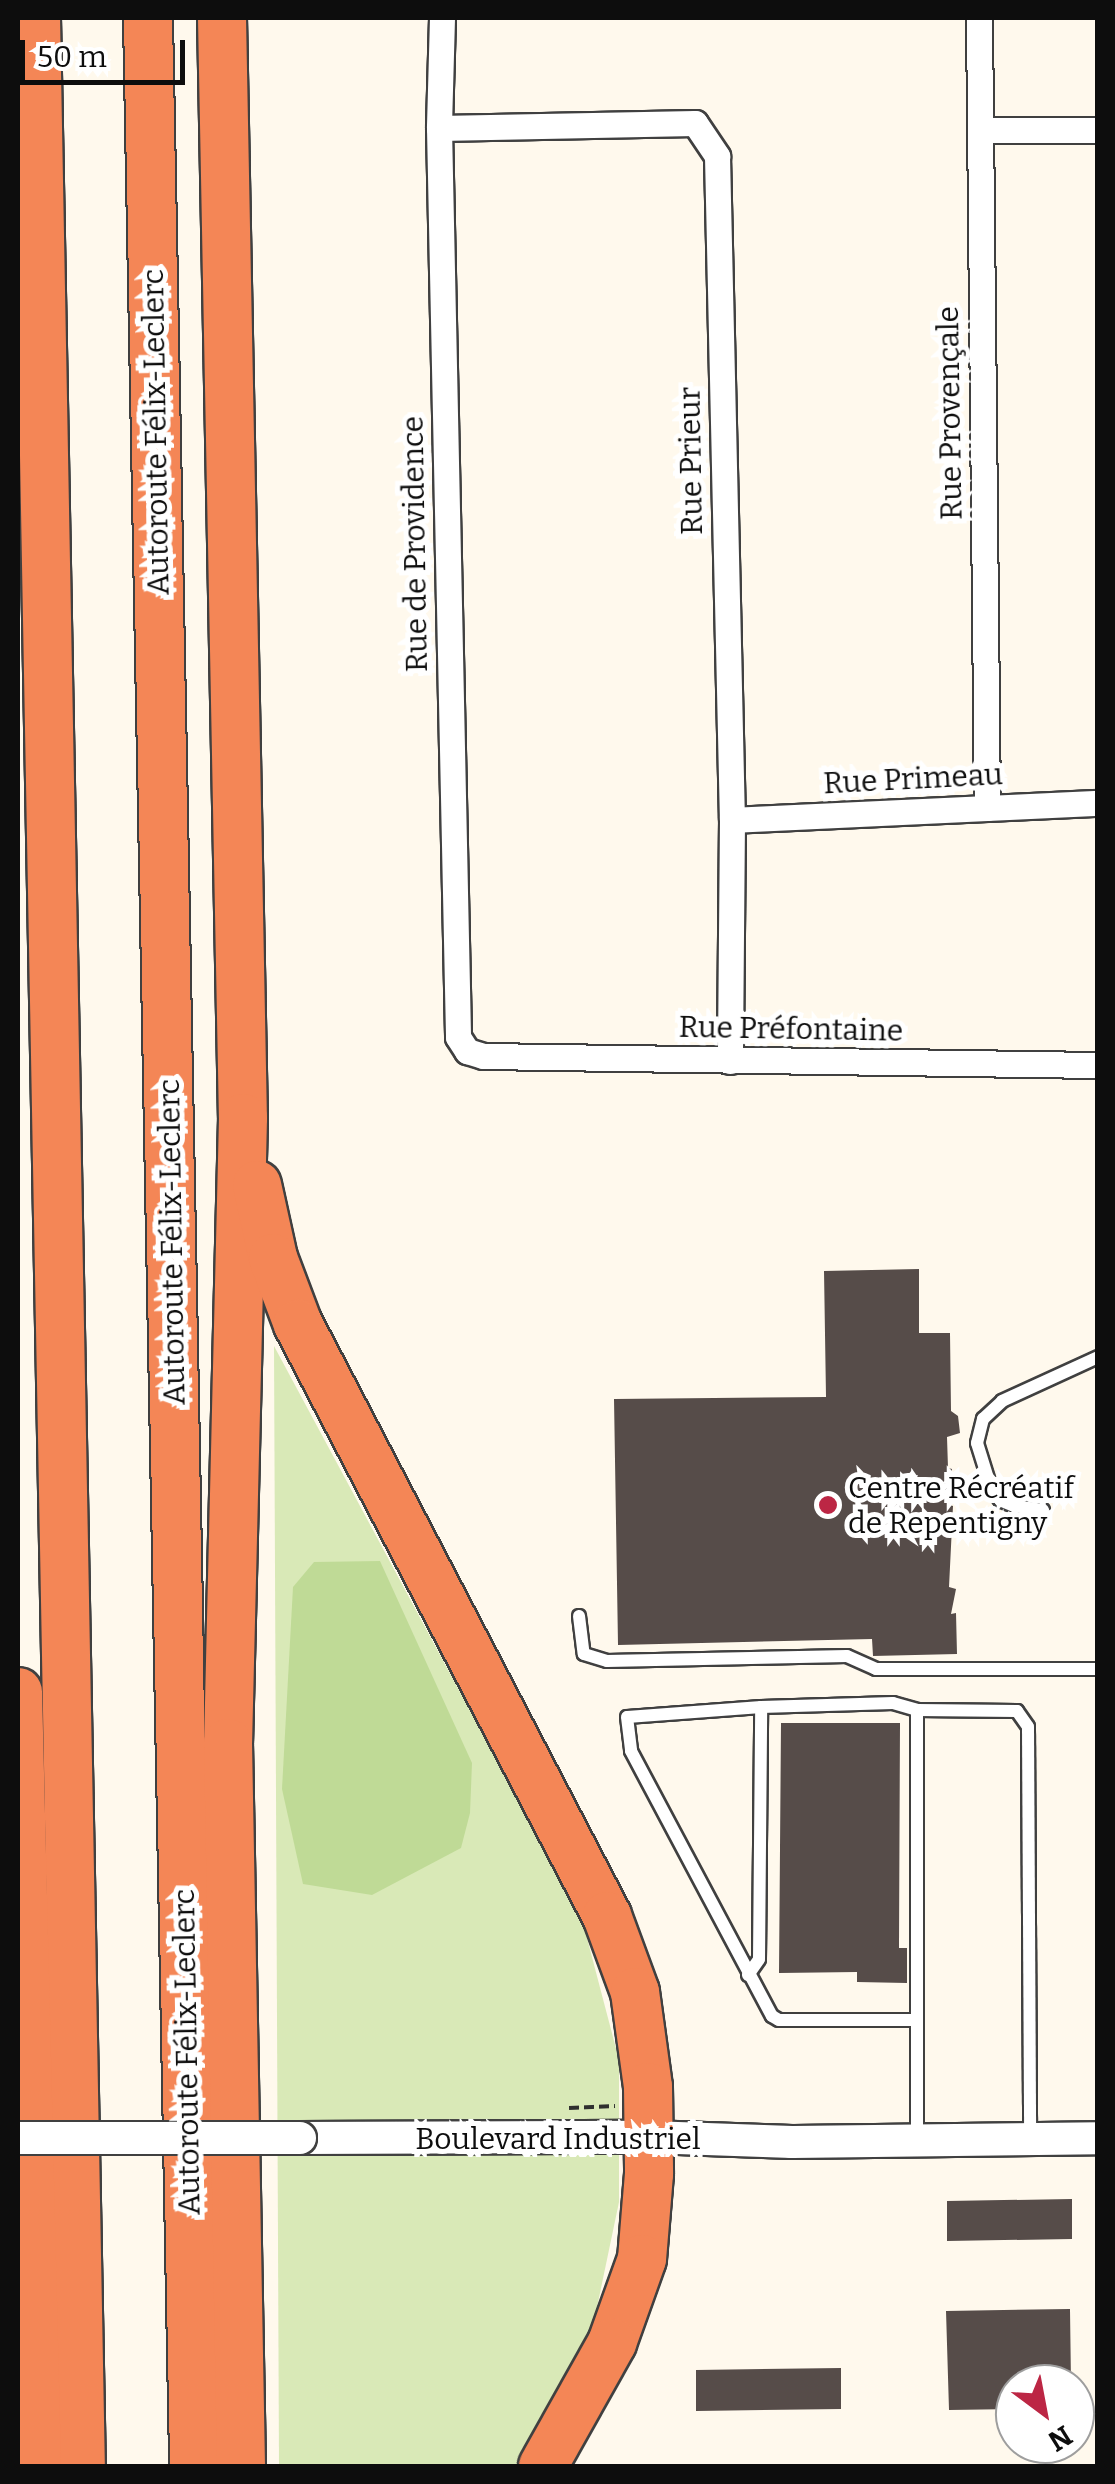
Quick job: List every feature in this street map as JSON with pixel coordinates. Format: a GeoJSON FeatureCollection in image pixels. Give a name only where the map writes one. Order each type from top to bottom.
{"type":"FeatureCollection","features":[{"type":"Feature","properties":{"kind":"highway"},"geometry":{"type":"LineString","coordinates":[[36,18],[81,2466]]}},
{"type":"Feature","properties":{"kind":"highway","name":"Autoroute Félix-Leclerc"},"geometry":{"type":"LineString","coordinates":[[148,18],[194,2466]]}},
{"type":"Feature","properties":{"kind":"highway"},"geometry":{"type":"LineString","coordinates":[[222,18],[243,1118],[228,1727],[241,2466]]}},
{"type":"Feature","properties":{"kind":"highway"},"geometry":{"type":"LineString","coordinates":[[243,1118],[273,1258],[298,1324],[623,1953],[643,2030],[649,2137],[646,2237],[630,2302],[600,2366],[542,2466]]}},
{"type":"Feature","properties":{"kind":"highway"},"geometry":{"type":"LineString","coordinates":[[18,1692],[38,2466]]}},
{"type":"Feature","properties":{"kind":"street","name":"Rue de Providence"},"geometry":{"type":"LineString","coordinates":[[442,18],[438,128],[458,1037],[468,1050],[483,1056]]}},
{"type":"Feature","properties":{"kind":"street","name":"Rue Provençale"},"geometry":{"type":"LineString","coordinates":[[979,18],[987,808]]}},
{"type":"Feature","properties":{"kind":"street","name":"Rue Prieur"},"geometry":{"type":"LineString","coordinates":[[438,128],[695,123],[712,143],[717,156],[732,820],[730,1061]]}},
{"type":"Feature","properties":{"kind":"street"},"geometry":{"type":"LineString","coordinates":[[980,130],[1098,130]]}},
{"type":"Feature","properties":{"kind":"street","name":"Rue Primeau"},"geometry":{"type":"LineString","coordinates":[[732,820],[1098,803]]}},
{"type":"Feature","properties":{"kind":"street","name":"Rue Préfontaine"},"geometry":{"type":"LineString","coordinates":[[483,1056],[1098,1066]]}},
{"type":"Feature","properties":{"kind":"street","name":"Boulevard Industriel"},"geometry":{"type":"LineString","coordinates":[[18,2138],[1098,2138]]}},
{"type":"Feature","properties":{"kind":"lane"},"geometry":{"type":"LineString","coordinates":[[1043,1510],[1014,1506],[1000,1500],[990,1488],[978,1459],[980,1429],[1002,1401],[1098,1357]]}},
{"type":"Feature","properties":{"kind":"lane"},"geometry":{"type":"LineString","coordinates":[[579,1616],[584,1654],[607,1661],[847,1656],[876,1669],[1098,1669]]}},
{"type":"Feature","properties":{"kind":"lane"},"geometry":{"type":"LineString","coordinates":[[916,2020],[779,2020],[766,2008],[631,1751],[628,1717],[893,1703],[916,1710],[1016,1710],[1028,1728],[1030,2139]]}},
{"type":"Feature","properties":{"kind":"lane"},"geometry":{"type":"LineString","coordinates":[[748,1975],[759,1959],[761,1708]]}},
{"type":"Feature","properties":{"kind":"lane"},"geometry":{"type":"LineString","coordinates":[[916,1710],[918,2141]]}},
{"type":"Feature","properties":{"kind":"green space"},"geometry":{"type":"Polygon","coordinates":[[[274,1346],[582,1919],[619,2060],[619,2202],[591,2336],[518,2466],[279,2466],[274,1346]]]}},
{"type":"Feature","properties":{"kind":"green space"},"geometry":{"type":"Polygon","coordinates":[[[380,1561],[472,1763],[470,1813],[461,1848],[372,1895],[303,1884],[282,1789],[293,1587],[314,1562],[380,1561]]]}},
{"type":"Feature","properties":{"kind":"building"},"geometry":{"type":"Polygon","coordinates":[[[919,1269],[919,1333],[950,1333],[951,1411],[958,1416],[960,1433],[947,1437],[948,1468],[952,1469],[947,1504],[953,1506],[949,1587],[956,1589],[951,1614],[956,1613],[957,1654],[873,1656],[872,1639],[618,1645],[614,1399],[826,1397],[824,1271],[919,1269]]]}},
{"type":"Feature","properties":{"kind":"building"},"geometry":{"type":"Polygon","coordinates":[[[781,1723],[900,1723],[899,1948],[907,1948],[907,1983],[857,1982],[857,1972],[779,1973],[781,1723]]]}},
{"type":"Feature","properties":{"kind":"building"},"geometry":{"type":"Polygon","coordinates":[[[1072,2199],[1072,2239],[947,2241],[947,2201],[1072,2199]]]}},
{"type":"Feature","properties":{"kind":"building"},"geometry":{"type":"Polygon","coordinates":[[[1070,2309],[1071,2364],[995,2364],[995,2409],[949,2410],[946,2311],[1070,2309]]]}},
{"type":"Feature","properties":{"kind":"building"},"geometry":{"type":"Polygon","coordinates":[[[841,2368],[841,2409],[696,2411],[696,2370],[841,2368]]]}},
{"type":"Feature","properties":{"kind":"place","name":"Centre Récréatif de Repentigny"},"geometry":{"type":"Point","coordinates":[828,1505]}}]}
